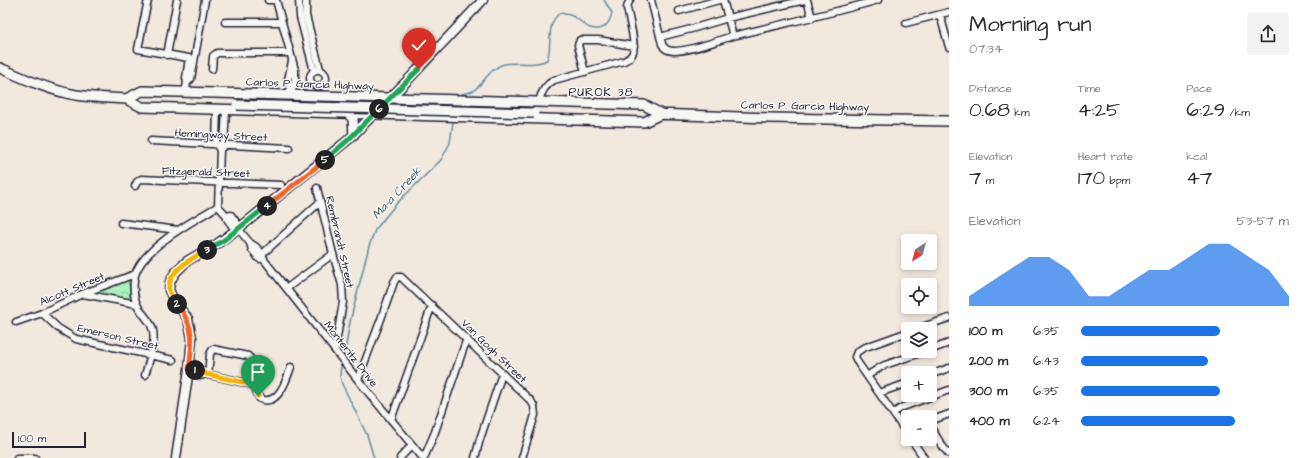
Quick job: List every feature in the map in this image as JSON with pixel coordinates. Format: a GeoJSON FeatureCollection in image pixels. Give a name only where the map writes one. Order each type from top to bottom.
{"type":"FeatureCollection","features":[{"type":"Feature","properties":{"kind":"highway","name":"Carlos P. Garcia Highway"},"geometry":{"type":"LineString","coordinates":[[0,68],[41,85],[69,93],[86,96],[130,99],[142,102],[237,102],[536,108],[644,116],[657,114],[949,122]]}},
{"type":"Feature","properties":{"kind":"highway","name":"Carlos P. Garcia Highway"},"geometry":{"type":"LineString","coordinates":[[130,99],[142,91],[186,88],[251,94],[291,93],[339,97],[523,102],[536,108]]}},
{"type":"Feature","properties":{"kind":"highway"},"geometry":{"type":"LineString","coordinates":[[290,112],[291,93]]}},
{"type":"Feature","properties":{"kind":"highway"},"geometry":{"type":"LineString","coordinates":[[251,94],[251,110]]}},
{"type":"Feature","properties":{"kind":"highway"},"geometry":{"type":"LineString","coordinates":[[317,96],[317,112]]}},
{"type":"Feature","properties":{"kind":"highway"},"geometry":{"type":"LineString","coordinates":[[339,97],[353,119],[354,134]]}},
{"type":"Feature","properties":{"kind":"highway"},"geometry":{"type":"LineString","coordinates":[[348,113],[357,97]]}},
{"type":"Feature","properties":{"kind":"highway","name":"Carlos P. Garcia Highway"},"geometry":{"type":"LineString","coordinates":[[130,99],[142,107],[290,112],[644,122],[657,114]]}},
{"type":"Feature","properties":{"kind":"highway"},"geometry":{"type":"LineString","coordinates":[[412,115],[413,99]]}},
{"type":"Feature","properties":{"kind":"highway"},"geometry":{"type":"LineString","coordinates":[[437,100],[437,116]]}},
{"type":"Feature","properties":{"kind":"highway"},"geometry":{"type":"LineString","coordinates":[[463,116],[464,100]]}},
{"type":"Feature","properties":{"kind":"highway"},"geometry":{"type":"LineString","coordinates":[[492,101],[492,117]]}},
{"type":"Feature","properties":{"kind":"highway"},"geometry":{"type":"LineString","coordinates":[[522,118],[523,102]]}},
{"type":"Feature","properties":{"kind":"main road"},"geometry":{"type":"LineString","coordinates":[[176,458],[192,344],[191,330],[188,319],[171,294],[169,286],[174,273],[187,261],[218,244],[237,227],[329,156],[354,134],[391,98],[483,0]]}},
{"type":"Feature","properties":{"kind":"street"},"geometry":{"type":"LineString","coordinates":[[148,0],[138,49],[192,59]]}},
{"type":"Feature","properties":{"kind":"street"},"geometry":{"type":"LineString","coordinates":[[167,54],[177,0]]}},
{"type":"Feature","properties":{"kind":"street"},"geometry":{"type":"LineString","coordinates":[[186,88],[191,79],[192,59],[205,0]]}},
{"type":"Feature","properties":{"kind":"street"},"geometry":{"type":"LineString","coordinates":[[268,0],[276,0],[295,70],[295,85],[291,93]]}},
{"type":"Feature","properties":{"kind":"street"},"geometry":{"type":"LineString","coordinates":[[300,0],[300,17],[317,70]]}},
{"type":"Feature","properties":{"kind":"street"},"geometry":{"type":"LineString","coordinates":[[306,0],[306,16],[312,52]]}},
{"type":"Feature","properties":{"kind":"street"},"geometry":{"type":"LineString","coordinates":[[536,108],[542,92],[554,80],[628,59],[632,55],[634,46],[627,8],[630,0]]}},
{"type":"Feature","properties":{"kind":"street"},"geometry":{"type":"LineString","coordinates":[[651,0],[663,47],[666,50],[672,51],[688,49],[732,36],[812,18],[876,0]]}},
{"type":"Feature","properties":{"kind":"street"},"geometry":{"type":"LineString","coordinates":[[679,11],[719,0]]}},
{"type":"Feature","properties":{"kind":"street"},"geometry":{"type":"LineString","coordinates":[[723,0],[732,36]]}},
{"type":"Feature","properties":{"kind":"street"},"geometry":{"type":"LineString","coordinates":[[660,37],[728,18],[806,0],[812,18]]}},
{"type":"Feature","properties":{"kind":"street"},"geometry":{"type":"LineString","coordinates":[[906,23],[949,12]]}},
{"type":"Feature","properties":{"kind":"street"},"geometry":{"type":"LineString","coordinates":[[940,15],[949,47]]}},
{"type":"Feature","properties":{"kind":"street"},"geometry":{"type":"LineString","coordinates":[[225,22],[282,22]]}},
{"type":"Feature","properties":{"kind":"street"},"geometry":{"type":"LineString","coordinates":[[584,72],[578,45],[580,40],[598,40],[634,46]]}},
{"type":"Feature","properties":{"kind":"street"},"geometry":{"type":"LineString","coordinates":[[212,69],[213,56],[217,53],[290,53]]}},
{"type":"Feature","properties":{"kind":"street"},"geometry":{"type":"LineString","coordinates":[[317,70],[325,72],[327,78],[323,85],[317,86],[312,84],[310,81],[310,75],[317,70]]}},
{"type":"Feature","properties":{"kind":"street"},"geometry":{"type":"LineString","coordinates":[[317,86],[317,96]]}},
{"type":"Feature","properties":{"kind":"street"},"geometry":{"type":"LineString","coordinates":[[145,375],[154,337],[150,323],[137,304],[133,290],[135,274],[142,262],[151,252],[178,230],[218,206],[220,146],[216,135],[222,110]]}},
{"type":"Feature","properties":{"kind":"street"},"geometry":{"type":"LineString","coordinates":[[220,146],[225,136],[222,110]]}},
{"type":"Feature","properties":{"kind":"street"},"geometry":{"type":"LineString","coordinates":[[216,135],[225,136]]}},
{"type":"Feature","properties":{"kind":"street","name":"Hemingway Street"},"geometry":{"type":"LineString","coordinates":[[151,141],[220,146],[289,148]]}},
{"type":"Feature","properties":{"kind":"street","name":"Fitzgerald Street"},"geometry":{"type":"LineString","coordinates":[[135,186],[141,179],[281,185]]}},
{"type":"Feature","properties":{"kind":"street","name":"Rembrandt Street"},"geometry":{"type":"LineString","coordinates":[[317,188],[343,294],[335,349]]}},
{"type":"Feature","properties":{"kind":"street"},"geometry":{"type":"LineString","coordinates":[[260,256],[320,202]]}},
{"type":"Feature","properties":{"kind":"street","name":"Monteritz Drive"},"geometry":{"type":"LineString","coordinates":[[218,206],[227,216],[231,215],[237,223],[237,227],[250,243],[256,246],[260,256],[358,380],[412,446],[424,458]]}},
{"type":"Feature","properties":{"kind":"street"},"geometry":{"type":"LineString","coordinates":[[121,223],[178,230]]}},
{"type":"Feature","properties":{"kind":"street"},"geometry":{"type":"LineString","coordinates":[[286,288],[333,254]]}},
{"type":"Feature","properties":{"kind":"street","name":"Alcott Street"},"geometry":{"type":"LineString","coordinates":[[16,322],[42,313],[82,294],[135,274]]}},
{"type":"Feature","properties":{"kind":"street","name":"Van Gogh Street"},"geometry":{"type":"LineString","coordinates":[[358,380],[394,282],[399,276],[404,278],[531,401],[535,410],[534,421],[522,458]]}},
{"type":"Feature","properties":{"kind":"street"},"geometry":{"type":"LineString","coordinates":[[82,294],[137,304]]}},
{"type":"Feature","properties":{"kind":"street"},"geometry":{"type":"LineString","coordinates":[[391,420],[432,305]]}},
{"type":"Feature","properties":{"kind":"street","name":"Emerson Street"},"geometry":{"type":"LineString","coordinates":[[42,313],[58,328],[76,339],[173,360]]}},
{"type":"Feature","properties":{"kind":"street"},"geometry":{"type":"LineString","coordinates":[[937,323],[949,319]]}},
{"type":"Feature","properties":{"kind":"street"},"geometry":{"type":"LineString","coordinates":[[901,334],[863,348],[856,355],[856,359],[867,376],[901,424]]}},
{"type":"Feature","properties":{"kind":"street"},"geometry":{"type":"LineString","coordinates":[[424,458],[435,432],[467,338]]}},
{"type":"Feature","properties":{"kind":"street"},"geometry":{"type":"LineString","coordinates":[[937,347],[949,343]]}},
{"type":"Feature","properties":{"kind":"street"},"geometry":{"type":"LineString","coordinates":[[207,375],[211,351],[215,349],[246,356],[250,358],[252,362],[255,385],[260,399],[270,400],[278,394],[282,388],[291,367]]}},
{"type":"Feature","properties":{"kind":"street"},"geometry":{"type":"LineString","coordinates":[[867,376],[885,365],[906,358]]}},
{"type":"Feature","properties":{"kind":"street"},"geometry":{"type":"LineString","coordinates":[[937,372],[949,368]]}},
{"type":"Feature","properties":{"kind":"street"},"geometry":{"type":"LineString","coordinates":[[189,371],[201,371],[207,375],[255,385]]}},
{"type":"Feature","properties":{"kind":"street"},"geometry":{"type":"LineString","coordinates":[[475,458],[502,374]]}},
{"type":"Feature","properties":{"kind":"street"},"geometry":{"type":"LineString","coordinates":[[879,393],[901,385]]}},
{"type":"Feature","properties":{"kind":"street"},"geometry":{"type":"LineString","coordinates":[[892,413],[903,407],[949,390]]}},
{"type":"Feature","properties":{"kind":"street"},"geometry":{"type":"LineString","coordinates":[[937,419],[948,416]]}},
{"type":"Feature","properties":{"kind":"street"},"geometry":{"type":"LineString","coordinates":[[937,437],[949,454]]}},
{"type":"Feature","properties":{"kind":"street"},"geometry":{"type":"LineString","coordinates":[[400,458],[412,446]]}},
{"type":"Feature","properties":{"kind":"street"},"geometry":{"type":"LineString","coordinates":[[916,446],[924,458]]}},
{"type":"Feature","properties":{"kind":"street"},"geometry":{"type":"LineString","coordinates":[[17,458],[35,458]]}},
{"type":"Feature","properties":{"kind":"green space"},"geometry":{"type":"Polygon","coordinates":[[[122,280],[127,280],[129,285],[130,293],[127,300],[99,295],[101,289],[122,280]]]}},
{"type":"Feature","properties":{"kind":"waterway","name":"Ma-a Creek"},"geometry":{"type":"LineString","coordinates":[[458,96],[473,91],[494,69],[499,66],[509,63],[531,64],[547,60],[552,23],[560,13],[574,17],[587,27],[596,29],[602,28],[609,21],[612,13],[604,0]]}},
{"type":"Feature","properties":{"kind":"waterway","name":"Ma-a Creek"},"geometry":{"type":"LineString","coordinates":[[345,351],[350,322],[369,246],[375,230],[397,203],[441,160],[450,143],[453,122]]}},
{"type":"Feature","properties":{"kind":"waterway","name":"Ma-a Creek"},"geometry":{"type":"LineString","coordinates":[[341,365],[340,376],[342,384],[367,435],[374,458]]}},
{"type":"Feature","properties":{"kind":"district","name":"PUROK 38"},"geometry":{"type":"Point","coordinates":[601,92]}},
{"type":"Feature","properties":{"kind":"route"},"geometry":{"type":"LineString","coordinates":[[258,396],[255,385],[189,369],[192,344],[191,330],[188,319],[173,299],[169,290],[174,273],[187,261],[218,244],[262,211],[340,147],[408,82],[419,69]]}}]}
